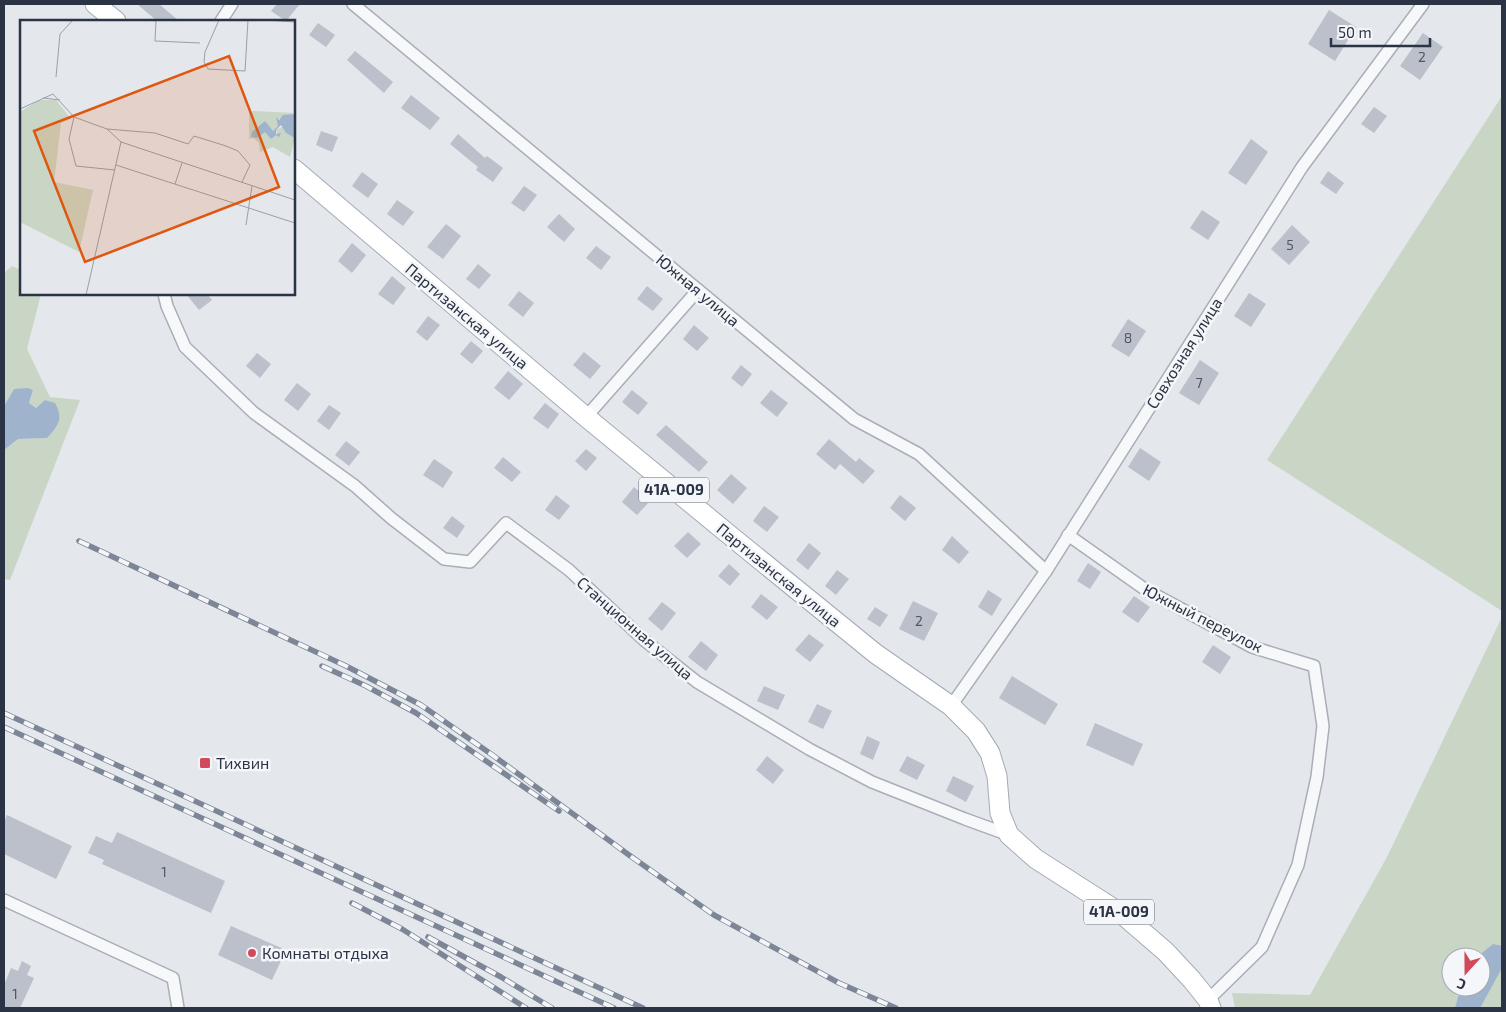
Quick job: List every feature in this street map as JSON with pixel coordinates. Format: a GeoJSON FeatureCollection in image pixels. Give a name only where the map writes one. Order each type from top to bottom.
{"type":"FeatureCollection","features":[{"type":"Feature","properties":{"kind":"main road"},"geometry":{"type":"LineString","coordinates":[[95,4],[115,20]]}},
{"type":"Feature","properties":{"kind":"main road","name":"Партизанская улица"},"geometry":{"type":"LineString","coordinates":[[295,170],[586,417],[876,654],[951,706],[976,731],[990,753],[997,776],[1000,813],[1009,835]]}},
{"type":"Feature","properties":{"kind":"main road","name":"Станционная улица"},"geometry":{"type":"LineString","coordinates":[[1009,835],[1036,859],[1122,914],[1166,952],[1192,980],[1209,1004]]}},
{"type":"Feature","properties":{"kind":"street"},"geometry":{"type":"LineString","coordinates":[[222,20],[232,4]]}},
{"type":"Feature","properties":{"kind":"street","name":"Южная улица"},"geometry":{"type":"LineString","coordinates":[[353,4],[854,419],[919,454],[1046,571]]}},
{"type":"Feature","properties":{"kind":"street","name":"Совхозная улица"},"geometry":{"type":"LineString","coordinates":[[951,706],[1046,571],[1302,167],[1423,4]]}},
{"type":"Feature","properties":{"kind":"street"},"geometry":{"type":"LineString","coordinates":[[586,417],[698,290]]}},
{"type":"Feature","properties":{"kind":"street","name":"Станционная улица"},"geometry":{"type":"LineString","coordinates":[[164,295],[185,347],[248,407],[355,486],[391,518],[444,559],[470,562],[506,523],[569,570],[644,640],[697,682],[809,748],[872,782],[1009,835]]}},
{"type":"Feature","properties":{"kind":"street","name":"Южный переулок"},"geometry":{"type":"LineString","coordinates":[[1068,535],[1146,590],[1252,647],[1314,666],[1323,726],[1317,777],[1298,865],[1262,947],[1209,1004]]}},
{"type":"Feature","properties":{"kind":"street"},"geometry":{"type":"LineString","coordinates":[[4,900],[173,978],[178,1008]]}},
{"type":"Feature","properties":{"kind":"green space"},"geometry":{"type":"Polygon","coordinates":[[[1502,96],[1502,611],[1267,460],[1502,96]]]}},
{"type":"Feature","properties":{"kind":"green space"},"geometry":{"type":"Polygon","coordinates":[[[12,266],[20,270],[20,295],[41,295],[27,349],[50,397],[80,400],[10,580],[4,579],[4,450],[18,439],[47,438],[55,403],[45,400],[36,408],[29,403],[33,390],[14,389],[4,406],[4,273],[12,266]]]}},
{"type":"Feature","properties":{"kind":"green space"},"geometry":{"type":"Polygon","coordinates":[[[1502,617],[1502,1008],[1235,1008],[1232,993],[1310,995],[1387,857],[1502,617]]]}},
{"type":"Feature","properties":{"kind":"water"},"geometry":{"type":"Polygon","coordinates":[[[28,388],[33,390],[29,403],[36,408],[45,400],[55,403],[58,409],[59,422],[47,438],[18,439],[4,450],[4,406],[14,389],[28,388]]]}},
{"type":"Feature","properties":{"kind":"water"},"geometry":{"type":"Polygon","coordinates":[[[1493,944],[1502,946],[1502,968],[1491,988],[1491,947],[1489,947],[1493,944]]]}},
{"type":"Feature","properties":{"kind":"water"},"geometry":{"type":"Polygon","coordinates":[[[1458,997],[1486,997],[1480,1008],[1455,1008],[1458,997]]]}},
{"type":"Feature","properties":{"kind":"building"},"geometry":{"type":"Polygon","coordinates":[[[137,4],[159,4],[178,20],[156,20],[137,4]]]}},
{"type":"Feature","properties":{"kind":"building"},"geometry":{"type":"Polygon","coordinates":[[[277,4],[300,4],[287,20],[271,11],[277,4]]]}},
{"type":"Feature","properties":{"kind":"building"},"geometry":{"type":"Polygon","coordinates":[[[1329,10],[1356,27],[1335,61],[1308,44],[1329,10]]]}},
{"type":"Feature","properties":{"kind":"building"},"geometry":{"type":"Polygon","coordinates":[[[318,23],[335,35],[326,47],[309,35],[318,23]]]}},
{"type":"Feature","properties":{"kind":"building"},"geometry":{"type":"Polygon","coordinates":[[[1423,33],[1443,47],[1420,80],[1400,66],[1423,33]]]}},
{"type":"Feature","properties":{"kind":"building"},"geometry":{"type":"Polygon","coordinates":[[[355,51],[393,82],[384,93],[347,60],[355,51]]]}},
{"type":"Feature","properties":{"kind":"building"},"geometry":{"type":"Polygon","coordinates":[[[411,95],[440,118],[430,130],[401,108],[411,95]]]}},
{"type":"Feature","properties":{"kind":"building"},"geometry":{"type":"Polygon","coordinates":[[[1374,107],[1387,116],[1374,133],[1361,124],[1374,107]]]}},
{"type":"Feature","properties":{"kind":"building"},"geometry":{"type":"Polygon","coordinates":[[[321,131],[338,137],[332,152],[316,145],[321,131]]]}},
{"type":"Feature","properties":{"kind":"building"},"geometry":{"type":"Polygon","coordinates":[[[458,134],[485,158],[487,156],[503,168],[493,182],[476,170],[478,167],[450,144],[458,134]]]}},
{"type":"Feature","properties":{"kind":"building"},"geometry":{"type":"Polygon","coordinates":[[[1251,139],[1268,152],[1246,185],[1228,173],[1251,139]]]}},
{"type":"Feature","properties":{"kind":"building"},"geometry":{"type":"Polygon","coordinates":[[[1328,171],[1344,183],[1336,194],[1320,183],[1328,171]]]}},
{"type":"Feature","properties":{"kind":"building"},"geometry":{"type":"Polygon","coordinates":[[[362,172],[378,184],[368,198],[352,186],[362,172]]]}},
{"type":"Feature","properties":{"kind":"building"},"geometry":{"type":"Polygon","coordinates":[[[524,186],[537,195],[524,212],[511,203],[524,186]]]}},
{"type":"Feature","properties":{"kind":"building"},"geometry":{"type":"Polygon","coordinates":[[[397,200],[414,212],[403,226],[387,214],[397,200]]]}},
{"type":"Feature","properties":{"kind":"building"},"geometry":{"type":"Polygon","coordinates":[[[1202,210],[1220,222],[1208,240],[1190,228],[1202,210]]]}},
{"type":"Feature","properties":{"kind":"building"},"geometry":{"type":"Polygon","coordinates":[[[559,214],[575,229],[564,242],[547,227],[559,214]]]}},
{"type":"Feature","properties":{"kind":"building"},"geometry":{"type":"Polygon","coordinates":[[[446,224],[461,236],[443,259],[427,247],[446,224]]]}},
{"type":"Feature","properties":{"kind":"building"},"geometry":{"type":"Polygon","coordinates":[[[1292,225],[1310,242],[1289,265],[1271,249],[1292,225]]]}},
{"type":"Feature","properties":{"kind":"building"},"geometry":{"type":"Polygon","coordinates":[[[352,243],[366,255],[352,273],[338,261],[352,243]]]}},
{"type":"Feature","properties":{"kind":"building"},"geometry":{"type":"Polygon","coordinates":[[[596,246],[611,257],[601,270],[586,258],[596,246]]]}},
{"type":"Feature","properties":{"kind":"building"},"geometry":{"type":"Polygon","coordinates":[[[478,264],[491,275],[479,289],[466,279],[478,264]]]}},
{"type":"Feature","properties":{"kind":"building"},"geometry":{"type":"Polygon","coordinates":[[[392,276],[406,288],[393,305],[378,294],[392,276]]]}},
{"type":"Feature","properties":{"kind":"building"},"geometry":{"type":"Polygon","coordinates":[[[647,286],[663,299],[653,311],[637,299],[647,286]]]}},
{"type":"Feature","properties":{"kind":"building"},"geometry":{"type":"Polygon","coordinates":[[[519,291],[534,303],[523,317],[508,305],[519,291]]]}},
{"type":"Feature","properties":{"kind":"building"},"geometry":{"type":"Polygon","coordinates":[[[1249,293],[1266,304],[1251,327],[1234,316],[1249,293]]]}},
{"type":"Feature","properties":{"kind":"building"},"geometry":{"type":"Polygon","coordinates":[[[187,295],[208,295],[212,300],[199,310],[187,295]]]}},
{"type":"Feature","properties":{"kind":"building"},"geometry":{"type":"Polygon","coordinates":[[[428,316],[440,325],[427,341],[416,332],[428,316]]]}},
{"type":"Feature","properties":{"kind":"building"},"geometry":{"type":"Polygon","coordinates":[[[1128,319],[1146,331],[1129,357],[1111,346],[1128,319]]]}},
{"type":"Feature","properties":{"kind":"building"},"geometry":{"type":"Polygon","coordinates":[[[694,325],[709,338],[697,351],[683,339],[694,325]]]}},
{"type":"Feature","properties":{"kind":"building"},"geometry":{"type":"Polygon","coordinates":[[[471,341],[483,351],[472,364],[460,354],[471,341]]]}},
{"type":"Feature","properties":{"kind":"building"},"geometry":{"type":"Polygon","coordinates":[[[584,352],[601,366],[590,379],[573,365],[584,352]]]}},
{"type":"Feature","properties":{"kind":"building"},"geometry":{"type":"Polygon","coordinates":[[[257,353],[271,364],[260,378],[246,366],[257,353]]]}},
{"type":"Feature","properties":{"kind":"building"},"geometry":{"type":"Polygon","coordinates":[[[1200,360],[1219,373],[1199,405],[1179,393],[1200,360]]]}},
{"type":"Feature","properties":{"kind":"building"},"geometry":{"type":"Polygon","coordinates":[[[741,365],[752,374],[742,387],[731,378],[741,365]]]}},
{"type":"Feature","properties":{"kind":"building"},"geometry":{"type":"Polygon","coordinates":[[[508,371],[523,384],[509,400],[494,388],[508,371]]]}},
{"type":"Feature","properties":{"kind":"building"},"geometry":{"type":"Polygon","coordinates":[[[297,383],[311,394],[298,411],[284,400],[297,383]]]}},
{"type":"Feature","properties":{"kind":"building"},"geometry":{"type":"Polygon","coordinates":[[[632,390],[648,403],[638,415],[622,402],[632,390]]]}},
{"type":"Feature","properties":{"kind":"building"},"geometry":{"type":"Polygon","coordinates":[[[771,390],[788,403],[777,417],[760,403],[771,390]]]}},
{"type":"Feature","properties":{"kind":"building"},"geometry":{"type":"Polygon","coordinates":[[[545,403],[559,414],[548,429],[533,418],[545,403]]]}},
{"type":"Feature","properties":{"kind":"building"},"geometry":{"type":"Polygon","coordinates":[[[329,405],[341,413],[329,430],[317,421],[329,405]]]}},
{"type":"Feature","properties":{"kind":"building"},"geometry":{"type":"Polygon","coordinates":[[[666,425],[708,462],[699,472],[656,435],[666,425]]]}},
{"type":"Feature","properties":{"kind":"building"},"geometry":{"type":"Polygon","coordinates":[[[829,439],[856,462],[859,458],[875,471],[863,484],[840,464],[835,470],[816,454],[829,439]]]}},
{"type":"Feature","properties":{"kind":"building"},"geometry":{"type":"Polygon","coordinates":[[[346,441],[360,452],[349,466],[335,455],[346,441]]]}},
{"type":"Feature","properties":{"kind":"building"},"geometry":{"type":"Polygon","coordinates":[[[1140,448],[1161,462],[1149,481],[1128,467],[1140,448]]]}},
{"type":"Feature","properties":{"kind":"building"},"geometry":{"type":"Polygon","coordinates":[[[586,449],[597,458],[586,471],[575,461],[586,449]]]}},
{"type":"Feature","properties":{"kind":"building"},"geometry":{"type":"Polygon","coordinates":[[[503,457],[521,472],[512,482],[494,468],[503,457]]]}},
{"type":"Feature","properties":{"kind":"building"},"geometry":{"type":"Polygon","coordinates":[[[434,459],[453,472],[443,488],[423,475],[434,459]]]}},
{"type":"Feature","properties":{"kind":"building"},"geometry":{"type":"Polygon","coordinates":[[[731,474],[747,488],[733,504],[717,490],[731,474]]]}},
{"type":"Feature","properties":{"kind":"building"},"geometry":{"type":"Polygon","coordinates":[[[634,487],[650,501],[637,515],[622,502],[634,487]]]}},
{"type":"Feature","properties":{"kind":"building"},"geometry":{"type":"Polygon","coordinates":[[[556,495],[570,506],[559,520],[545,510],[556,495]]]}},
{"type":"Feature","properties":{"kind":"building"},"geometry":{"type":"Polygon","coordinates":[[[900,495],[916,508],[905,521],[890,508],[900,495]]]}},
{"type":"Feature","properties":{"kind":"building"},"geometry":{"type":"Polygon","coordinates":[[[764,506],[779,517],[767,532],[753,521],[764,506]]]}},
{"type":"Feature","properties":{"kind":"building"},"geometry":{"type":"Polygon","coordinates":[[[452,516],[465,526],[457,538],[443,528],[452,516]]]}},
{"type":"Feature","properties":{"kind":"building"},"geometry":{"type":"Polygon","coordinates":[[[688,532],[701,544],[687,558],[674,546],[688,532]]]}},
{"type":"Feature","properties":{"kind":"building"},"geometry":{"type":"Polygon","coordinates":[[[952,536],[969,552],[959,564],[942,550],[952,536]]]}},
{"type":"Feature","properties":{"kind":"building"},"geometry":{"type":"Polygon","coordinates":[[[809,543],[821,553],[808,570],[796,560],[809,543]]]}},
{"type":"Feature","properties":{"kind":"building"},"geometry":{"type":"Polygon","coordinates":[[[1088,563],[1101,572],[1090,589],[1077,581],[1088,563]]]}},
{"type":"Feature","properties":{"kind":"building"},"geometry":{"type":"Polygon","coordinates":[[[729,564],[740,574],[730,586],[718,576],[729,564]]]}},
{"type":"Feature","properties":{"kind":"building"},"geometry":{"type":"Polygon","coordinates":[[[837,570],[849,579],[836,595],[825,586],[837,570]]]}},
{"type":"Feature","properties":{"kind":"building"},"geometry":{"type":"Polygon","coordinates":[[[988,590],[1002,599],[992,616],[978,607],[988,590]]]}},
{"type":"Feature","properties":{"kind":"building"},"geometry":{"type":"Polygon","coordinates":[[[761,594],[778,607],[767,620],[751,607],[761,594]]]}},
{"type":"Feature","properties":{"kind":"building"},"geometry":{"type":"Polygon","coordinates":[[[1134,596],[1150,607],[1138,623],[1122,612],[1134,596]]]}},
{"type":"Feature","properties":{"kind":"building"},"geometry":{"type":"Polygon","coordinates":[[[913,601],[938,613],[924,641],[899,629],[913,601]]]}},
{"type":"Feature","properties":{"kind":"building"},"geometry":{"type":"Polygon","coordinates":[[[662,602],[676,613],[662,631],[648,619],[662,602]]]}},
{"type":"Feature","properties":{"kind":"building"},"geometry":{"type":"Polygon","coordinates":[[[875,607],[888,615],[880,627],[867,619],[875,607]]]}},
{"type":"Feature","properties":{"kind":"building"},"geometry":{"type":"Polygon","coordinates":[[[809,634],[824,645],[810,662],[795,650],[809,634]]]}},
{"type":"Feature","properties":{"kind":"building"},"geometry":{"type":"Polygon","coordinates":[[[701,641],[718,655],[706,671],[688,657],[701,641]]]}},
{"type":"Feature","properties":{"kind":"building"},"geometry":{"type":"Polygon","coordinates":[[[1213,645],[1231,657],[1220,674],[1202,662],[1213,645]]]}},
{"type":"Feature","properties":{"kind":"building"},"geometry":{"type":"Polygon","coordinates":[[[1012,676],[1058,704],[1045,725],[999,698],[1012,676]]]}},
{"type":"Feature","properties":{"kind":"building"},"geometry":{"type":"Polygon","coordinates":[[[764,686],[785,695],[778,710],[757,701],[764,686]]]}},
{"type":"Feature","properties":{"kind":"building"},"geometry":{"type":"Polygon","coordinates":[[[817,704],[832,711],[823,729],[808,722],[817,704]]]}},
{"type":"Feature","properties":{"kind":"building"},"geometry":{"type":"Polygon","coordinates":[[[1095,723],[1143,744],[1133,766],[1086,745],[1095,723]]]}},
{"type":"Feature","properties":{"kind":"building"},"geometry":{"type":"Polygon","coordinates":[[[867,736],[880,742],[873,760],[860,754],[867,736]]]}},
{"type":"Feature","properties":{"kind":"building"},"geometry":{"type":"Polygon","coordinates":[[[767,756],[784,770],[773,784],[756,770],[767,756]]]}},
{"type":"Feature","properties":{"kind":"building"},"geometry":{"type":"Polygon","coordinates":[[[907,756],[925,765],[917,780],[899,771],[907,756]]]}},
{"type":"Feature","properties":{"kind":"building"},"geometry":{"type":"Polygon","coordinates":[[[953,776],[974,786],[966,802],[946,791],[953,776]]]}},
{"type":"Feature","properties":{"kind":"building"},"geometry":{"type":"Polygon","coordinates":[[[7,815],[72,846],[56,879],[4,854],[4,822],[7,815]]]}},
{"type":"Feature","properties":{"kind":"building"},"geometry":{"type":"Polygon","coordinates":[[[117,832],[225,881],[211,913],[102,864],[104,860],[88,853],[96,836],[112,843],[117,832]]]}},
{"type":"Feature","properties":{"kind":"building","name":"Комнаты отдыха"},"geometry":{"type":"Polygon","coordinates":[[[231,926],[286,950],[272,980],[218,955],[231,926]]]}},
{"type":"Feature","properties":{"kind":"building"},"geometry":{"type":"Polygon","coordinates":[[[22,961],[31,966],[27,975],[34,978],[20,1008],[4,1008],[4,985],[11,968],[18,971],[22,961]]]}},
{"type":"Feature","properties":{"kind":"railway"},"geometry":{"type":"LineString","coordinates":[[79,541],[346,666],[421,705],[714,915],[839,983],[896,1008]]}},
{"type":"Feature","properties":{"kind":"railway"},"geometry":{"type":"LineString","coordinates":[[322,666],[366,686],[416,713],[559,811]]}},
{"type":"Feature","properties":{"kind":"railway"},"geometry":{"type":"LineString","coordinates":[[4,713],[643,1008]]}},
{"type":"Feature","properties":{"kind":"railway"},"geometry":{"type":"LineString","coordinates":[[4,727],[614,1008]]}},
{"type":"Feature","properties":{"kind":"railway"},"geometry":{"type":"LineString","coordinates":[[352,903],[402,929],[526,1008]]}},
{"type":"Feature","properties":{"kind":"railway"},"geometry":{"type":"LineString","coordinates":[[428,937],[501,977],[552,1008]]}},
{"type":"Feature","properties":{"kind":"place","name":"Тихвин"},"geometry":{"type":"Point","coordinates":[205,763]}},
{"type":"Feature","properties":{"kind":"place","name":"Комнаты отдыха"},"geometry":{"type":"Point","coordinates":[252,953]}}]}
